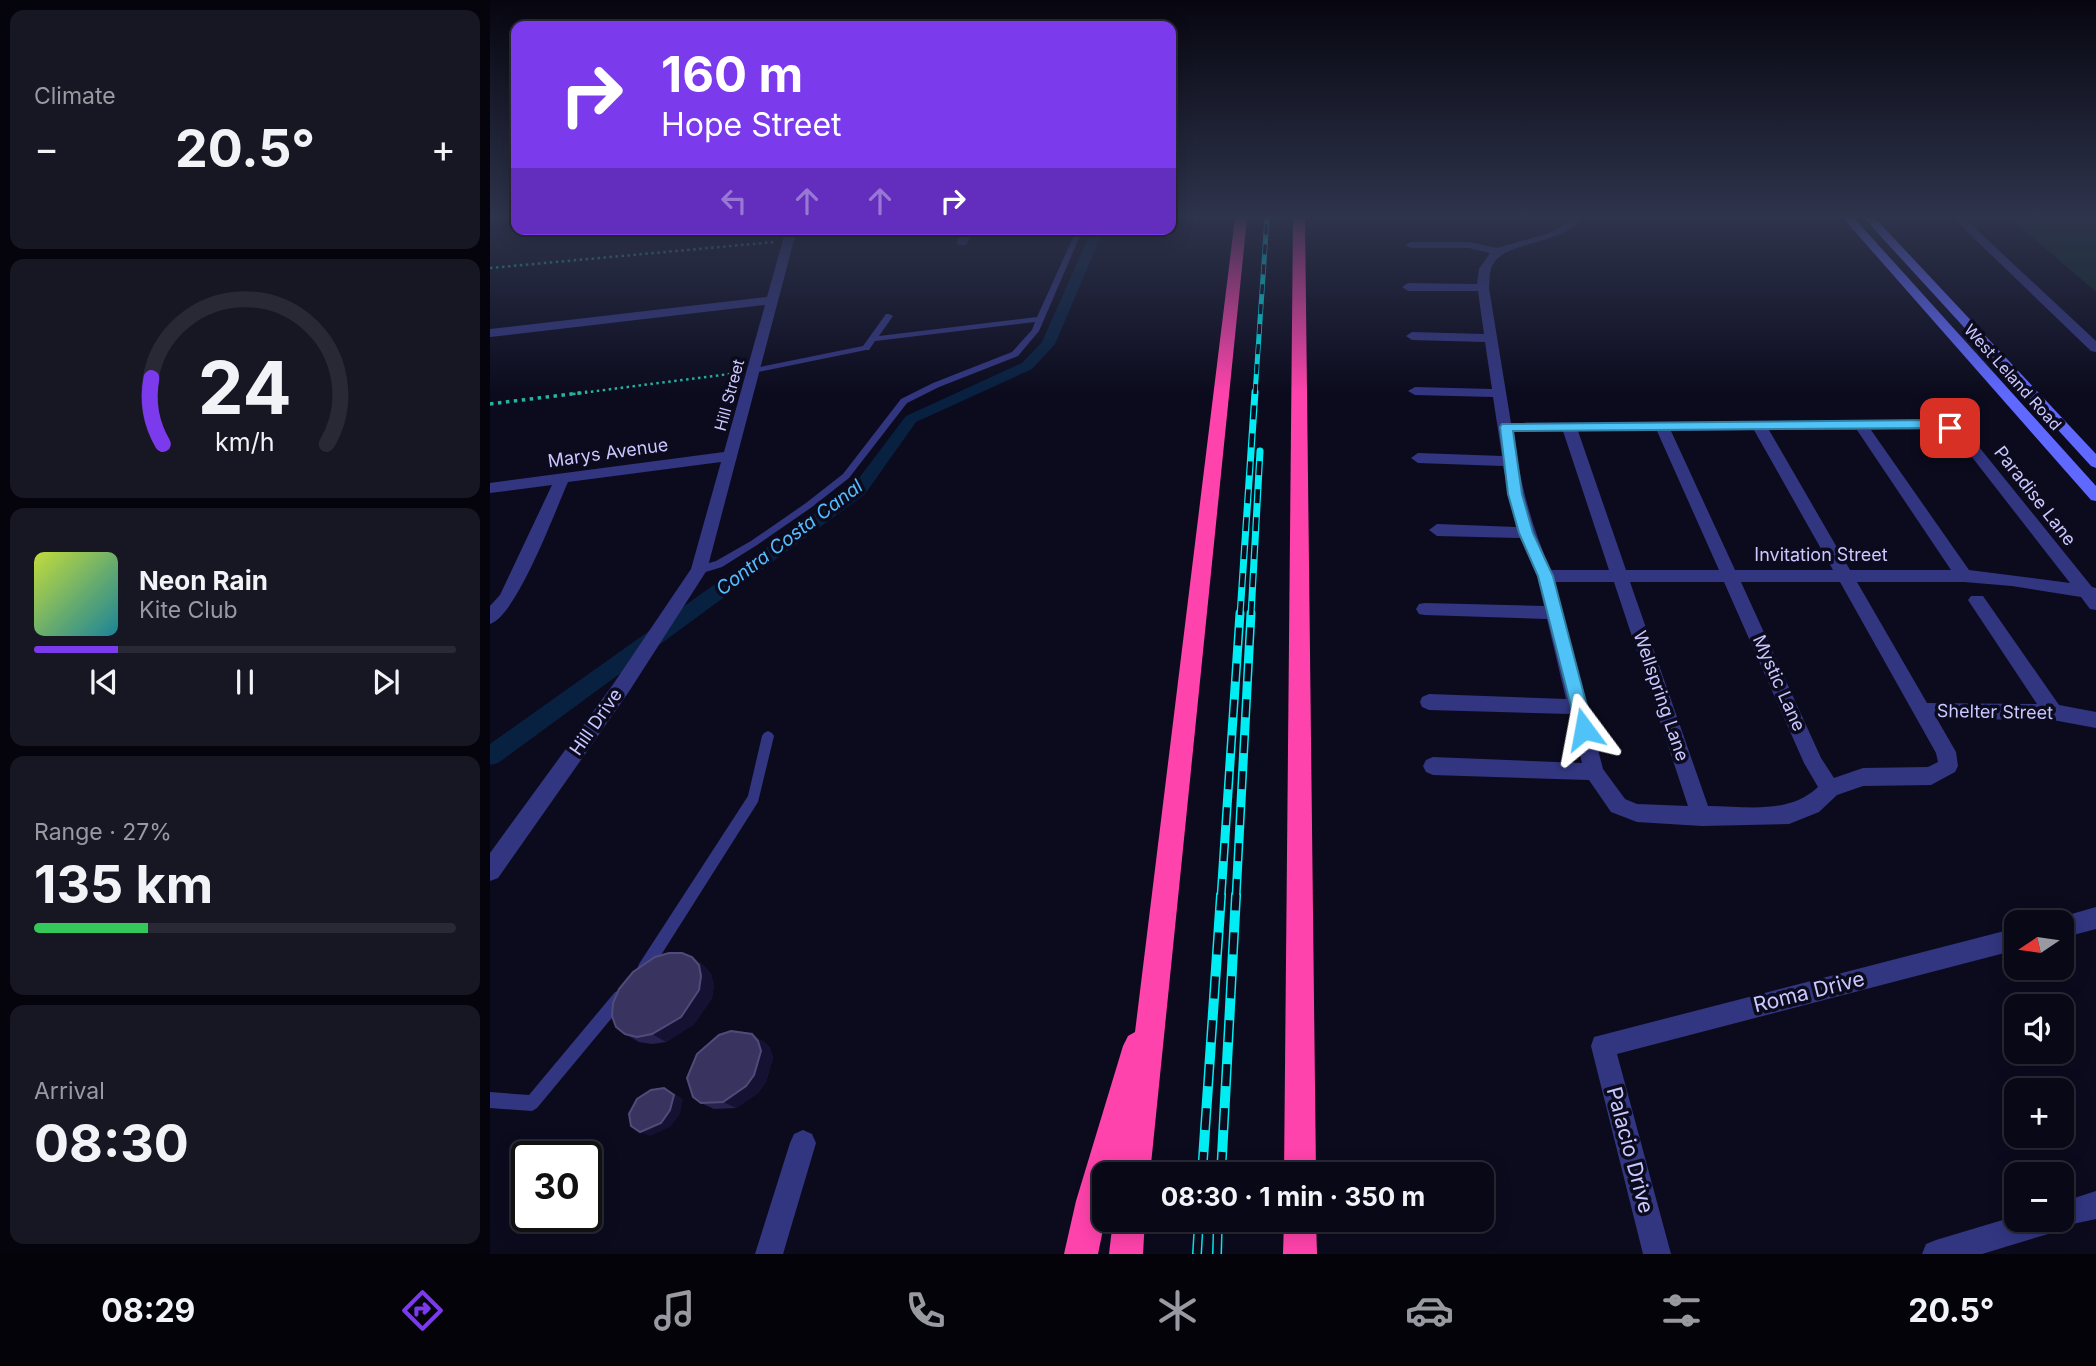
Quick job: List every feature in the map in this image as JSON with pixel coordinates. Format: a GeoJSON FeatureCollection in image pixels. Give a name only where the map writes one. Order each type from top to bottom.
{"type":"FeatureCollection","features":[{"type":"Feature","properties":{"kind":"highway"},"geometry":{"type":"LineString","coordinates":[[1135,1162],[1234,277]]}},
{"type":"Feature","properties":{"kind":"highway"},"geometry":{"type":"LineString","coordinates":[[1299,277],[1300,1162]]}},
{"type":"Feature","properties":{"kind":"highway"},"geometry":{"type":"LineString","coordinates":[[1081,1254],[1092,1201],[1153,997]]}},
{"type":"Feature","properties":{"kind":"highway"},"geometry":{"type":"LineString","coordinates":[[1126,1254],[1128,1232]]}},
{"type":"Feature","properties":{"kind":"highway"},"geometry":{"type":"LineString","coordinates":[[1300,1232],[1300,1254]]}},
{"type":"Feature","properties":{"kind":"main road","name":"West Leland Road"},"geometry":{"type":"LineString","coordinates":[[1900,277],[2096,496]]}},
{"type":"Feature","properties":{"kind":"main road","name":"West Leland Road"},"geometry":{"type":"LineString","coordinates":[[1923,277],[2096,463]]}},
{"type":"Feature","properties":{"kind":"street","name":"Hill Street"},"geometry":{"type":"LineString","coordinates":[[699,570],[779,277]]}},
{"type":"Feature","properties":{"kind":"street"},"geometry":{"type":"LineString","coordinates":[[1433,766],[1594,772],[1545,576],[1526,533],[1510,461],[1482,277]]}},
{"type":"Feature","properties":{"kind":"street"},"geometry":{"type":"LineString","coordinates":[[2020,277],[2096,348]]}},
{"type":"Feature","properties":{"kind":"street"},"geometry":{"type":"LineString","coordinates":[[1408,287],[1483,288]]}},
{"type":"Feature","properties":{"kind":"street"},"geometry":{"type":"LineString","coordinates":[[490,333],[772,300]]}},
{"type":"Feature","properties":{"kind":"street"},"geometry":{"type":"LineString","coordinates":[[1412,336],[1492,338]]}},
{"type":"Feature","properties":{"kind":"street"},"geometry":{"type":"LineString","coordinates":[[1415,391],[1501,393]]}},
{"type":"Feature","properties":{"kind":"street","name":"Paradise Lane"},"geometry":{"type":"LineString","coordinates":[[1861,425],[1930,424],[1950,428],[1966,440],[2093,597]]}},
{"type":"Feature","properties":{"kind":"street"},"geometry":{"type":"LineString","coordinates":[[1506,427],[1861,425],[1964,576]]}},
{"type":"Feature","properties":{"kind":"street","name":"Mystic Lane"},"geometry":{"type":"LineString","coordinates":[[1662,426],[1814,763],[1830,789]]}},
{"type":"Feature","properties":{"kind":"street"},"geometry":{"type":"LineString","coordinates":[[1759,426],[1922,711]]}},
{"type":"Feature","properties":{"kind":"street","name":"Wellspring Lane"},"geometry":{"type":"LineString","coordinates":[[1569,427],[1702,817]]}},
{"type":"Feature","properties":{"kind":"street","name":"Marys Avenue"},"geometry":{"type":"LineString","coordinates":[[490,488],[730,456]]}},
{"type":"Feature","properties":{"kind":"street"},"geometry":{"type":"LineString","coordinates":[[1418,458],[1510,461]]}},
{"type":"Feature","properties":{"kind":"street"},"geometry":{"type":"LineString","coordinates":[[490,617],[507,599],[563,478]]}},
{"type":"Feature","properties":{"kind":"street"},"geometry":{"type":"LineString","coordinates":[[1437,530],[1526,533]]}},
{"type":"Feature","properties":{"kind":"street","name":"Hill Drive"},"geometry":{"type":"LineString","coordinates":[[490,871],[621,688],[699,570]]}},
{"type":"Feature","properties":{"kind":"street","name":"Invitation Street"},"geometry":{"type":"LineString","coordinates":[[1545,576],[1964,576],[2012,580],[2093,597]]}},
{"type":"Feature","properties":{"kind":"street"},"geometry":{"type":"LineString","coordinates":[[1977,600],[2053,712]]}},
{"type":"Feature","properties":{"kind":"street"},"geometry":{"type":"LineString","coordinates":[[1424,609],[1555,613]]}},
{"type":"Feature","properties":{"kind":"street"},"geometry":{"type":"LineString","coordinates":[[1429,702],[1579,708]]}},
{"type":"Feature","properties":{"kind":"street","name":"Shelter Street"},"geometry":{"type":"LineString","coordinates":[[1594,772],[1618,806],[1637,813],[1702,817],[1789,815],[1812,806],[1830,789],[1863,777],[1931,776],[1948,766],[1946,752],[1922,711]]}},
{"type":"Feature","properties":{"kind":"street","name":"Shelter Street"},"geometry":{"type":"LineString","coordinates":[[1922,711],[2053,712],[2096,719]]}},
{"type":"Feature","properties":{"kind":"street"},"geometry":{"type":"LineString","coordinates":[[2074,924],[2096,918]]}},
{"type":"Feature","properties":{"kind":"street","name":"Roma Drive"},"geometry":{"type":"LineString","coordinates":[[1603,1046],[2004,942]]}},
{"type":"Feature","properties":{"kind":"street","name":"Palacio Drive"},"geometry":{"type":"LineString","coordinates":[[1603,1046],[1657,1254]]}},
{"type":"Feature","properties":{"kind":"street"},"geometry":{"type":"LineString","coordinates":[[769,1254],[803,1143]]}},
{"type":"Feature","properties":{"kind":"street"},"geometry":{"type":"LineString","coordinates":[[2074,1211],[2096,1205]]}},
{"type":"Feature","properties":{"kind":"street"},"geometry":{"type":"LineString","coordinates":[[1936,1254],[2008,1232]]}},
{"type":"Feature","properties":{"kind":"lane"},"geometry":{"type":"LineString","coordinates":[[699,570],[719,564],[754,543],[809,505],[846,475],[904,401],[936,385],[1015,354],[1035,331],[1059,277]]}},
{"type":"Feature","properties":{"kind":"lane"},"geometry":{"type":"LineString","coordinates":[[753,371],[866,348],[889,316]]}},
{"type":"Feature","properties":{"kind":"lane"},"geometry":{"type":"LineString","coordinates":[[872,340],[1040,318]]}},
{"type":"Feature","properties":{"kind":"lane"},"geometry":{"type":"LineString","coordinates":[[490,1100],[532,1103],[649,962],[754,798],[768,736]]}},
{"type":"Feature","properties":{"kind":"path"},"geometry":{"type":"LineString","coordinates":[[490,404],[753,371]]}},
{"type":"Feature","properties":{"kind":"green space"},"geometry":{"type":"Polygon","coordinates":[[[2078,277],[2096,277],[2096,292],[2078,277]]]}},
{"type":"Feature","properties":{"kind":"building"},"geometry":{"type":"Polygon","coordinates":[[[682,953],[692,957],[699,965],[699,990],[681,1017],[652,1034],[637,1037],[625,1034],[616,1027],[612,1016],[613,1003],[619,989],[633,972],[655,957],[682,953]]]}},
{"type":"Feature","properties":{"kind":"building"},"geometry":{"type":"Polygon","coordinates":[[[731,1031],[752,1034],[758,1041],[761,1051],[754,1075],[746,1086],[723,1102],[701,1103],[693,1097],[687,1078],[697,1054],[719,1035],[731,1031]]]}},
{"type":"Feature","properties":{"kind":"building"},"geometry":{"type":"Polygon","coordinates":[[[664,1088],[674,1095],[670,1110],[661,1123],[640,1132],[631,1126],[629,1114],[637,1099],[651,1090],[664,1088]]]}},
{"type":"Feature","properties":{"kind":"waterway","name":"Contra Costa Canal"},"geometry":{"type":"LineString","coordinates":[[490,756],[859,490],[911,419],[1027,366],[1048,344],[1077,277]]}},
{"type":"Feature","properties":{"kind":"railway"},"geometry":{"type":"LineString","coordinates":[[1255,394],[1263,277]]}},
{"type":"Feature","properties":{"kind":"railway"},"geometry":{"type":"LineString","coordinates":[[1240,615],[1255,392]]}},
{"type":"Feature","properties":{"kind":"railway"},"geometry":{"type":"LineString","coordinates":[[1251,615],[1260,451]]}},
{"type":"Feature","properties":{"kind":"railway"},"geometry":{"type":"LineString","coordinates":[[1221,897],[1240,613]]}},
{"type":"Feature","properties":{"kind":"railway"},"geometry":{"type":"LineString","coordinates":[[1236,897],[1251,613]]}},
{"type":"Feature","properties":{"kind":"railway"},"geometry":{"type":"LineString","coordinates":[[1203,1162],[1221,895]]}},
{"type":"Feature","properties":{"kind":"railway"},"geometry":{"type":"LineString","coordinates":[[1222,1162],[1236,895]]}},
{"type":"Feature","properties":{"kind":"railway"},"geometry":{"type":"LineString","coordinates":[[1197,1254],[1198,1232]]}},
{"type":"Feature","properties":{"kind":"railway"},"geometry":{"type":"LineString","coordinates":[[1217,1254],[1218,1232]]}},
{"type":"Feature","properties":{"kind":"route"},"geometry":{"type":"LineString","coordinates":[[1584,729],[1545,576],[1526,533],[1515,494],[1506,427],[1930,424],[1950,428]]}}]}
